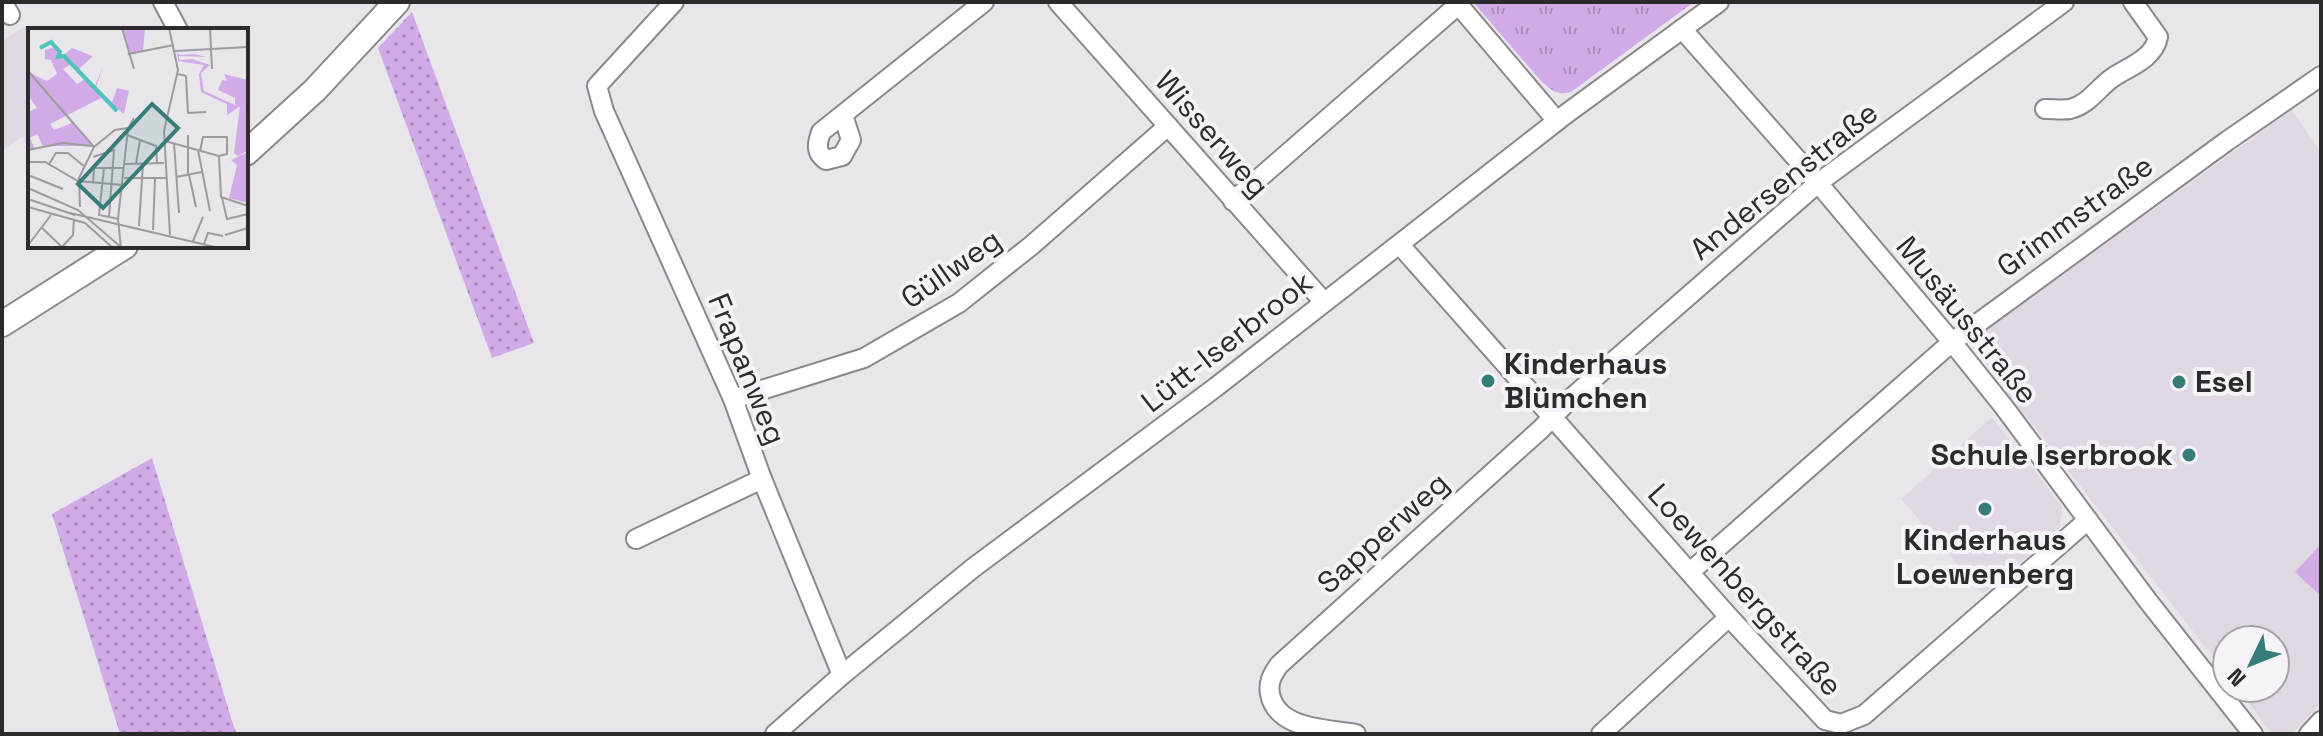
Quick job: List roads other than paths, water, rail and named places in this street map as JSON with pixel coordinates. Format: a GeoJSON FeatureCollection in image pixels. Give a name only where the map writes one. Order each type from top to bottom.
{"type":"FeatureCollection","features":[{"type":"Feature","properties":{"kind":"main road"},"geometry":{"type":"LineString","coordinates":[[248,151],[291,113],[392,4]]}},
{"type":"Feature","properties":{"kind":"main road"},"geometry":{"type":"LineString","coordinates":[[2,324],[122,248]]}},
{"type":"Feature","properties":{"kind":"street"},"geometry":{"type":"LineString","coordinates":[[163,2],[177,28]]}},
{"type":"Feature","properties":{"kind":"street","name":"Frapanweg"},"geometry":{"type":"LineString","coordinates":[[674,2],[597,86],[604,111],[733,399],[762,479],[842,675]]}},
{"type":"Feature","properties":{"kind":"street"},"geometry":{"type":"LineString","coordinates":[[843,115],[984,2]]}},
{"type":"Feature","properties":{"kind":"street","name":"Lütt-Iserbrook"},"geometry":{"type":"LineString","coordinates":[[775,734],[973,568],[1216,387],[1557,121],[1719,2]]}},
{"type":"Feature","properties":{"kind":"street","name":"Andersenstraße"},"geometry":{"type":"LineString","coordinates":[[1552,418],[1818,183],[2064,2]]}},
{"type":"Feature","properties":{"kind":"street"},"geometry":{"type":"LineString","coordinates":[[2045,109],[2071,109],[2081,105],[2111,79],[2137,64],[2157,44],[2158,37],[2133,2]]}},
{"type":"Feature","properties":{"kind":"street"},"geometry":{"type":"LineString","coordinates":[[1233,201],[1457,4],[1557,121]]}},
{"type":"Feature","properties":{"kind":"street","name":"Wisserweg"},"geometry":{"type":"LineString","coordinates":[[1069,5],[1168,126],[1324,302]]}},
{"type":"Feature","properties":{"kind":"street","name":"Musäusstraße"},"geometry":{"type":"LineString","coordinates":[[1682,29],[1952,342],[2253,734]]}},
{"type":"Feature","properties":{"kind":"street","name":"Grimmstraße"},"geometry":{"type":"LineString","coordinates":[[1690,572],[1952,342],[2214,150],[2321,76]]}},
{"type":"Feature","properties":{"kind":"street","name":"Güllweg"},"geometry":{"type":"LineString","coordinates":[[733,399],[864,358],[959,303],[1032,245],[1168,126]]}},
{"type":"Feature","properties":{"kind":"street","name":"Loewenbergstraße"},"geometry":{"type":"LineString","coordinates":[[1400,245],[1729,617],[1817,714],[1833,723],[1849,722],[1864,715],[2088,520]]}},
{"type":"Feature","properties":{"kind":"street","name":"Sapperweg"},"geometry":{"type":"LineString","coordinates":[[1356,734],[1290,720],[1277,709],[1272,700],[1271,678],[1279,665],[1552,418]]}},
{"type":"Feature","properties":{"kind":"street"},"geometry":{"type":"LineString","coordinates":[[636,539],[762,479]]}},
{"type":"Feature","properties":{"kind":"street"},"geometry":{"type":"LineString","coordinates":[[1601,734],[1729,617]]}},
{"type":"Feature","properties":{"kind":"street"},"geometry":{"type":"LineString","coordinates":[[2309,734],[2321,721]]}},
{"type":"Feature","properties":{"kind":"place","name":"Kinderhaus Blümchen"},"geometry":{"type":"Point","coordinates":[1488,381]}},
{"type":"Feature","properties":{"kind":"place","name":"Esel"},"geometry":{"type":"Point","coordinates":[2179,382]}},
{"type":"Feature","properties":{"kind":"place","name":"Schule Iserbrook"},"geometry":{"type":"Point","coordinates":[2189,455]}},
{"type":"Feature","properties":{"kind":"place","name":"Kinderhaus Loewenberg"},"geometry":{"type":"Point","coordinates":[1985,509]}}]}
